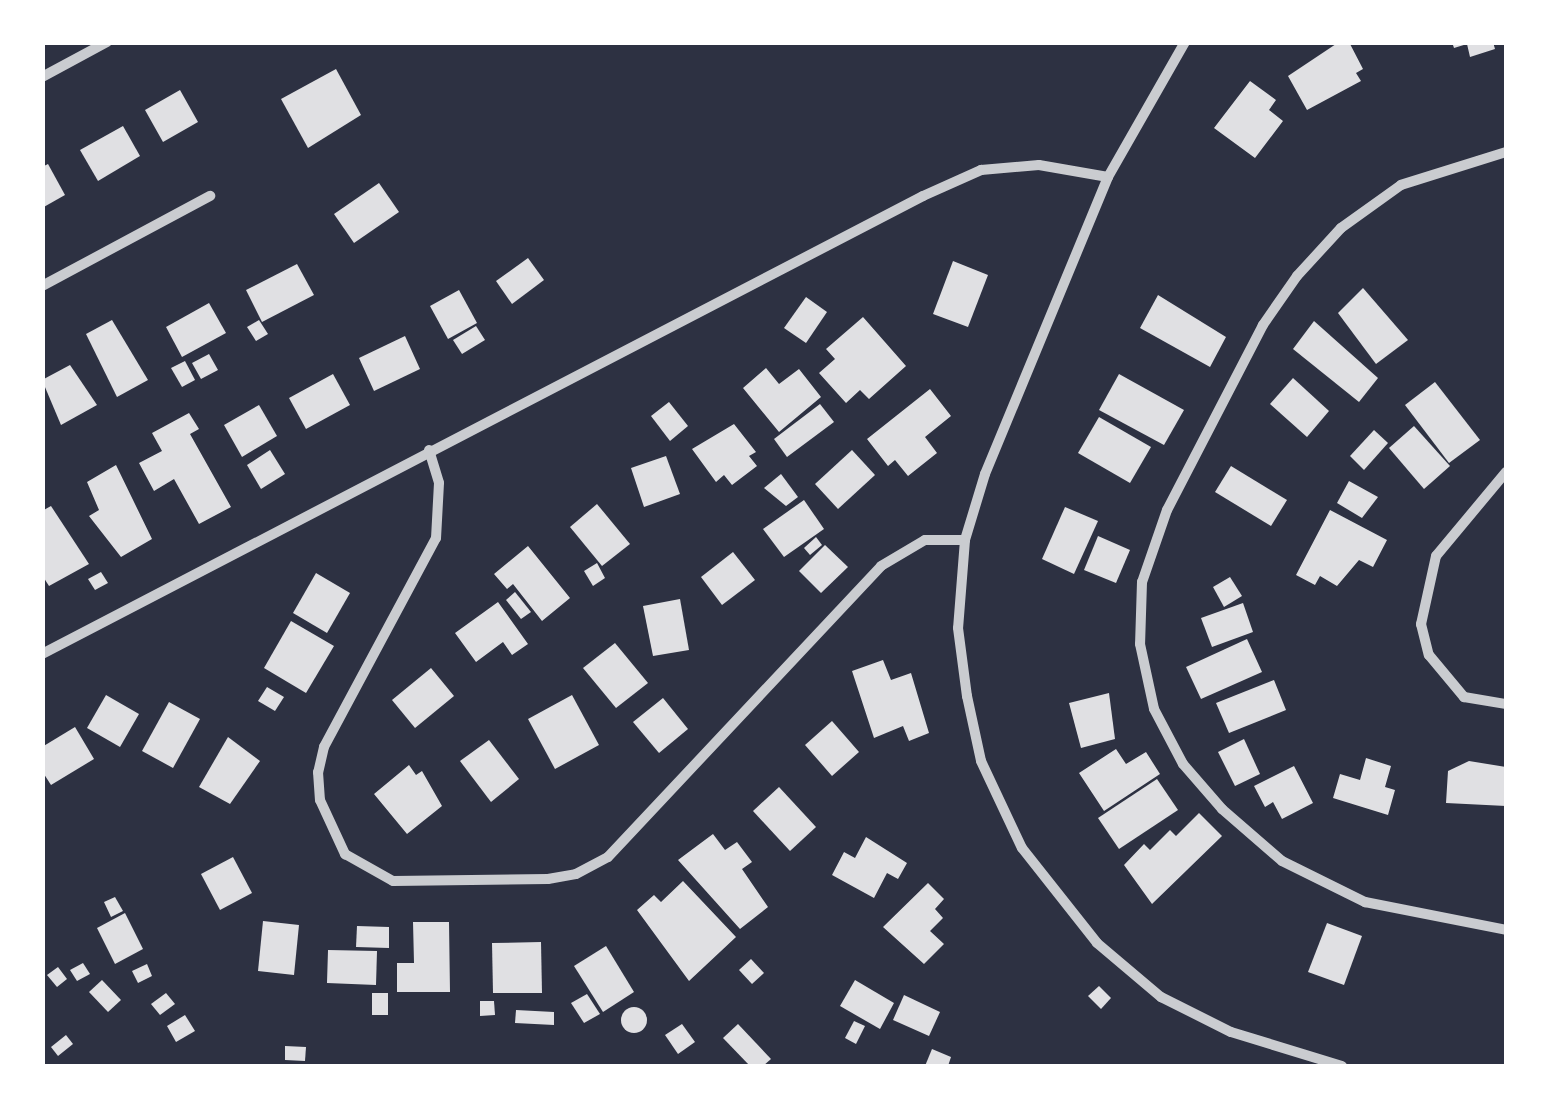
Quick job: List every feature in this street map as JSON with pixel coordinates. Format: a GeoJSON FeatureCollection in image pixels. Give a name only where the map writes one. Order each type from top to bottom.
{"type":"FeatureCollection","features":[{"type":"Feature","properties":{"kind":"street"},"geometry":{"type":"LineString","coordinates":[[42,77],[107,42]]}},
{"type":"Feature","properties":{"kind":"street"},"geometry":{"type":"LineString","coordinates":[[1185,42],[1108,177],[985,474],[965,540],[958,628],[981,761],[1022,848],[1056,897],[1161,997],[1231,1032],[1342,1066]]}},
{"type":"Feature","properties":{"kind":"street"},"geometry":{"type":"LineString","coordinates":[[1506,152],[1401,184],[1341,228],[1298,276],[1263,325],[1166,510],[1142,582],[1140,644],[1154,710],[1183,764],[1222,810],[1282,862],[1365,902],[1506,930]]}},
{"type":"Feature","properties":{"kind":"street"},"geometry":{"type":"LineString","coordinates":[[42,654],[429,450],[981,170],[1039,165],[1108,177]]}},
{"type":"Feature","properties":{"kind":"street"},"geometry":{"type":"LineString","coordinates":[[42,286],[210,196]]}},
{"type":"Feature","properties":{"kind":"street"},"geometry":{"type":"LineString","coordinates":[[429,450],[439,483],[436,538],[324,747],[318,772],[320,800],[338,844],[370,872],[393,881],[548,879],[576,874],[608,857],[881,566],[925,540],[965,540]]}},
{"type":"Feature","properties":{"kind":"street"},"geometry":{"type":"LineString","coordinates":[[1505,704],[1464,697],[1429,656],[1422,624],[1436,556],[1506,472]]}},
{"type":"Feature","properties":{"kind":"building"},"geometry":{"type":"Polygon","coordinates":[[[1339,42],[1349,42],[1363,69],[1356,73],[1361,81],[1307,110],[1288,76],[1339,42]]]}},
{"type":"Feature","properties":{"kind":"building"},"geometry":{"type":"Polygon","coordinates":[[[1452,42],[1493,42],[1495,49],[1470,57],[1467,44],[1454,48],[1452,42]]]}},
{"type":"Feature","properties":{"kind":"building"},"geometry":{"type":"Polygon","coordinates":[[[336,69],[361,115],[308,148],[281,99],[336,69]]]}},
{"type":"Feature","properties":{"kind":"building"},"geometry":{"type":"Polygon","coordinates":[[[1250,81],[1276,100],[1269,110],[1283,121],[1255,158],[1214,128],[1250,81]]]}},
{"type":"Feature","properties":{"kind":"building"},"geometry":{"type":"Polygon","coordinates":[[[180,90],[198,122],[163,142],[145,110],[180,90]]]}},
{"type":"Feature","properties":{"kind":"building"},"geometry":{"type":"Polygon","coordinates":[[[123,126],[140,156],[98,181],[80,150],[123,126]]]}},
{"type":"Feature","properties":{"kind":"building"},"geometry":{"type":"Polygon","coordinates":[[[48,164],[65,195],[42,208],[42,167],[48,164]]]}},
{"type":"Feature","properties":{"kind":"building"},"geometry":{"type":"Polygon","coordinates":[[[379,183],[399,212],[354,243],[334,214],[379,183]]]}},
{"type":"Feature","properties":{"kind":"building"},"geometry":{"type":"Polygon","coordinates":[[[528,258],[544,280],[512,304],[496,281],[528,258]]]}},
{"type":"Feature","properties":{"kind":"building"},"geometry":{"type":"Polygon","coordinates":[[[953,261],[988,275],[968,327],[933,314],[953,261]]]}},
{"type":"Feature","properties":{"kind":"building"},"geometry":{"type":"Polygon","coordinates":[[[297,264],[314,295],[262,322],[246,290],[297,264]]]}},
{"type":"Feature","properties":{"kind":"building"},"geometry":{"type":"Polygon","coordinates":[[[1363,288],[1408,340],[1376,364],[1338,313],[1363,288]]]}},
{"type":"Feature","properties":{"kind":"building"},"geometry":{"type":"Polygon","coordinates":[[[459,290],[477,323],[448,339],[430,306],[459,290]]]}},
{"type":"Feature","properties":{"kind":"building"},"geometry":{"type":"Polygon","coordinates":[[[1158,295],[1226,337],[1210,367],[1140,328],[1158,295]]]}},
{"type":"Feature","properties":{"kind":"building"},"geometry":{"type":"Polygon","coordinates":[[[806,297],[827,312],[806,343],[784,328],[806,297]]]}},
{"type":"Feature","properties":{"kind":"building"},"geometry":{"type":"Polygon","coordinates":[[[209,303],[226,333],[182,357],[166,327],[209,303]]]}},
{"type":"Feature","properties":{"kind":"building"},"geometry":{"type":"Polygon","coordinates":[[[863,317],[906,366],[869,399],[860,390],[846,403],[819,373],[835,359],[826,349],[863,317]]]}},
{"type":"Feature","properties":{"kind":"building"},"geometry":{"type":"Polygon","coordinates":[[[112,320],[148,380],[117,397],[86,334],[112,320]]]}},
{"type":"Feature","properties":{"kind":"building"},"geometry":{"type":"Polygon","coordinates":[[[259,320],[268,334],[256,341],[247,327],[259,320]]]}},
{"type":"Feature","properties":{"kind":"building"},"geometry":{"type":"Polygon","coordinates":[[[1314,321],[1378,378],[1359,402],[1293,349],[1314,321]]]}},
{"type":"Feature","properties":{"kind":"building"},"geometry":{"type":"Polygon","coordinates":[[[476,326],[485,340],[462,354],[453,340],[476,326]]]}},
{"type":"Feature","properties":{"kind":"building"},"geometry":{"type":"Polygon","coordinates":[[[405,336],[420,369],[374,391],[359,358],[405,336]]]}},
{"type":"Feature","properties":{"kind":"building"},"geometry":{"type":"Polygon","coordinates":[[[209,354],[218,370],[201,379],[192,363],[209,354]]]}},
{"type":"Feature","properties":{"kind":"building"},"geometry":{"type":"Polygon","coordinates":[[[185,361],[195,380],[182,387],[171,368],[185,361]]]}},
{"type":"Feature","properties":{"kind":"building"},"geometry":{"type":"Polygon","coordinates":[[[70,365],[97,405],[61,425],[42,380],[70,365]]]}},
{"type":"Feature","properties":{"kind":"building"},"geometry":{"type":"Polygon","coordinates":[[[766,368],[779,384],[799,369],[821,397],[779,432],[743,388],[766,368]]]}},
{"type":"Feature","properties":{"kind":"building"},"geometry":{"type":"Polygon","coordinates":[[[333,374],[350,405],[306,429],[289,398],[333,374]]]}},
{"type":"Feature","properties":{"kind":"building"},"geometry":{"type":"Polygon","coordinates":[[[1119,374],[1184,410],[1164,445],[1099,410],[1119,374]]]}},
{"type":"Feature","properties":{"kind":"building"},"geometry":{"type":"Polygon","coordinates":[[[1293,378],[1329,411],[1307,437],[1270,404],[1293,378]]]}},
{"type":"Feature","properties":{"kind":"building"},"geometry":{"type":"Polygon","coordinates":[[[1435,382],[1480,440],[1449,463],[1405,405],[1435,382]]]}},
{"type":"Feature","properties":{"kind":"building"},"geometry":{"type":"Polygon","coordinates":[[[930,389],[951,416],[925,437],[937,453],[908,476],[895,460],[888,466],[867,439],[930,389]]]}},
{"type":"Feature","properties":{"kind":"building"},"geometry":{"type":"Polygon","coordinates":[[[669,402],[688,426],[670,441],[651,416],[669,402]]]}},
{"type":"Feature","properties":{"kind":"building"},"geometry":{"type":"Polygon","coordinates":[[[820,404],[834,422],[787,457],[774,439],[820,404]]]}},
{"type":"Feature","properties":{"kind":"building"},"geometry":{"type":"Polygon","coordinates":[[[259,405],[277,436],[242,457],[224,425],[259,405]]]}},
{"type":"Feature","properties":{"kind":"building"},"geometry":{"type":"Polygon","coordinates":[[[189,413],[199,429],[190,434],[231,507],[199,524],[174,479],[154,491],[139,463],[162,451],[152,433],[189,413]]]}},
{"type":"Feature","properties":{"kind":"building"},"geometry":{"type":"Polygon","coordinates":[[[1099,417],[1151,447],[1130,483],[1078,453],[1099,417]]]}},
{"type":"Feature","properties":{"kind":"building"},"geometry":{"type":"Polygon","coordinates":[[[734,424],[756,452],[749,456],[757,466],[732,485],[724,475],[716,482],[692,449],[734,424]]]}},
{"type":"Feature","properties":{"kind":"building"},"geometry":{"type":"Polygon","coordinates":[[[1414,426],[1450,466],[1424,489],[1389,448],[1414,426]]]}},
{"type":"Feature","properties":{"kind":"building"},"geometry":{"type":"Polygon","coordinates":[[[1374,430],[1388,443],[1364,470],[1350,456],[1374,430]]]}},
{"type":"Feature","properties":{"kind":"building"},"geometry":{"type":"Polygon","coordinates":[[[270,450],[285,474],[261,489],[247,465],[270,450]]]}},
{"type":"Feature","properties":{"kind":"building"},"geometry":{"type":"Polygon","coordinates":[[[852,450],[875,475],[838,509],[815,484],[852,450]]]}},
{"type":"Feature","properties":{"kind":"building"},"geometry":{"type":"Polygon","coordinates":[[[666,456],[680,494],[644,507],[631,468],[666,456]]]}},
{"type":"Feature","properties":{"kind":"building"},"geometry":{"type":"Polygon","coordinates":[[[116,465],[152,539],[121,557],[89,516],[99,510],[87,482],[116,465]]]}},
{"type":"Feature","properties":{"kind":"building"},"geometry":{"type":"Polygon","coordinates":[[[1231,466],[1287,500],[1271,526],[1215,492],[1231,466]]]}},
{"type":"Feature","properties":{"kind":"building"},"geometry":{"type":"Polygon","coordinates":[[[781,474],[798,497],[786,506],[764,488],[781,474]]]}},
{"type":"Feature","properties":{"kind":"building"},"geometry":{"type":"Polygon","coordinates":[[[1349,481],[1378,497],[1362,518],[1337,503],[1349,481]]]}},
{"type":"Feature","properties":{"kind":"building"},"geometry":{"type":"Polygon","coordinates":[[[804,500],[824,529],[784,557],[763,529],[804,500]]]}},
{"type":"Feature","properties":{"kind":"building"},"geometry":{"type":"Polygon","coordinates":[[[597,504],[630,544],[602,566],[570,527],[597,504]]]}},
{"type":"Feature","properties":{"kind":"building"},"geometry":{"type":"Polygon","coordinates":[[[51,506],[89,564],[49,586],[42,575],[42,511],[51,506]]]}},
{"type":"Feature","properties":{"kind":"building"},"geometry":{"type":"Polygon","coordinates":[[[1065,507],[1098,521],[1074,574],[1042,559],[1065,507]]]}},
{"type":"Feature","properties":{"kind":"building"},"geometry":{"type":"Polygon","coordinates":[[[1330,510],[1387,540],[1373,567],[1359,560],[1337,586],[1320,576],[1315,585],[1296,575],[1330,510]]]}},
{"type":"Feature","properties":{"kind":"building"},"geometry":{"type":"Polygon","coordinates":[[[1098,536],[1130,550],[1116,583],[1084,570],[1098,536]]]}},
{"type":"Feature","properties":{"kind":"building"},"geometry":{"type":"Polygon","coordinates":[[[816,537],[822,545],[810,555],[804,548],[816,537]]]}},
{"type":"Feature","properties":{"kind":"building"},"geometry":{"type":"Polygon","coordinates":[[[825,545],[848,567],[821,593],[799,571],[825,545]]]}},
{"type":"Feature","properties":{"kind":"building"},"geometry":{"type":"Polygon","coordinates":[[[528,546],[570,598],[542,621],[513,584],[507,589],[494,574],[528,546]]]}},
{"type":"Feature","properties":{"kind":"building"},"geometry":{"type":"Polygon","coordinates":[[[733,552],[755,580],[722,605],[701,577],[733,552]]]}},
{"type":"Feature","properties":{"kind":"building"},"geometry":{"type":"Polygon","coordinates":[[[597,563],[605,578],[593,586],[584,571],[597,563]]]}},
{"type":"Feature","properties":{"kind":"building"},"geometry":{"type":"Polygon","coordinates":[[[101,572],[108,583],[95,590],[88,579],[101,572]]]}},
{"type":"Feature","properties":{"kind":"building"},"geometry":{"type":"Polygon","coordinates":[[[316,573],[350,593],[327,633],[293,613],[316,573]]]}},
{"type":"Feature","properties":{"kind":"building"},"geometry":{"type":"Polygon","coordinates":[[[1230,577],[1242,596],[1224,607],[1213,587],[1230,577]]]}},
{"type":"Feature","properties":{"kind":"building"},"geometry":{"type":"Polygon","coordinates":[[[515,592],[531,612],[521,619],[506,600],[515,592]]]}},
{"type":"Feature","properties":{"kind":"building"},"geometry":{"type":"Polygon","coordinates":[[[680,599],[689,650],[653,656],[643,606],[680,599]]]}},
{"type":"Feature","properties":{"kind":"building"},"geometry":{"type":"Polygon","coordinates":[[[498,602],[528,644],[512,655],[503,642],[476,662],[455,633],[498,602]]]}},
{"type":"Feature","properties":{"kind":"building"},"geometry":{"type":"Polygon","coordinates":[[[1243,603],[1253,632],[1212,647],[1201,618],[1243,603]]]}},
{"type":"Feature","properties":{"kind":"building"},"geometry":{"type":"Polygon","coordinates":[[[291,621],[334,646],[306,693],[264,668],[291,621]]]}},
{"type":"Feature","properties":{"kind":"building"},"geometry":{"type":"Polygon","coordinates":[[[1247,639],[1262,672],[1201,699],[1186,667],[1247,639]]]}},
{"type":"Feature","properties":{"kind":"building"},"geometry":{"type":"Polygon","coordinates":[[[615,643],[648,683],[616,708],[583,668],[615,643]]]}},
{"type":"Feature","properties":{"kind":"building"},"geometry":{"type":"Polygon","coordinates":[[[883,660],[891,680],[911,673],[929,733],[909,741],[903,726],[874,738],[852,671],[883,660]]]}},
{"type":"Feature","properties":{"kind":"building"},"geometry":{"type":"Polygon","coordinates":[[[431,668],[454,696],[415,728],[392,700],[431,668]]]}},
{"type":"Feature","properties":{"kind":"building"},"geometry":{"type":"Polygon","coordinates":[[[1274,680],[1286,710],[1229,733],[1216,703],[1274,680]]]}},
{"type":"Feature","properties":{"kind":"building"},"geometry":{"type":"Polygon","coordinates":[[[267,687],[284,697],[275,711],[258,701],[267,687]]]}},
{"type":"Feature","properties":{"kind":"building"},"geometry":{"type":"Polygon","coordinates":[[[1109,693],[1115,739],[1081,748],[1069,703],[1109,693]]]}},
{"type":"Feature","properties":{"kind":"building"},"geometry":{"type":"Polygon","coordinates":[[[106,695],[139,714],[120,747],[87,728],[106,695]]]}},
{"type":"Feature","properties":{"kind":"building"},"geometry":{"type":"Polygon","coordinates":[[[572,695],[599,745],[555,769],[528,719],[572,695]]]}},
{"type":"Feature","properties":{"kind":"building"},"geometry":{"type":"Polygon","coordinates":[[[663,698],[688,729],[659,753],[633,722],[663,698]]]}},
{"type":"Feature","properties":{"kind":"building"},"geometry":{"type":"Polygon","coordinates":[[[169,702],[200,719],[173,768],[142,751],[169,702]]]}},
{"type":"Feature","properties":{"kind":"building"},"geometry":{"type":"Polygon","coordinates":[[[832,721],[859,752],[832,776],[805,745],[832,721]]]}},
{"type":"Feature","properties":{"kind":"building"},"geometry":{"type":"Polygon","coordinates":[[[75,727],[94,759],[51,785],[42,771],[42,747],[75,727]]]}},
{"type":"Feature","properties":{"kind":"building"},"geometry":{"type":"Polygon","coordinates":[[[228,737],[260,761],[230,804],[199,787],[228,737]]]}},
{"type":"Feature","properties":{"kind":"building"},"geometry":{"type":"Polygon","coordinates":[[[1244,739],[1260,774],[1235,786],[1218,752],[1244,739]]]}},
{"type":"Feature","properties":{"kind":"building"},"geometry":{"type":"Polygon","coordinates":[[[489,740],[519,779],[491,802],[460,761],[489,740]]]}},
{"type":"Feature","properties":{"kind":"building"},"geometry":{"type":"Polygon","coordinates":[[[1116,749],[1126,764],[1146,752],[1160,774],[1104,811],[1079,773],[1116,749]]]}},
{"type":"Feature","properties":{"kind":"building"},"geometry":{"type":"Polygon","coordinates":[[[1366,758],[1391,766],[1385,787],[1395,790],[1388,815],[1333,798],[1340,774],[1360,780],[1366,758]]]}},
{"type":"Feature","properties":{"kind":"building"},"geometry":{"type":"Polygon","coordinates":[[[1469,761],[1506,767],[1506,806],[1446,803],[1448,771],[1469,761]]]}},
{"type":"Feature","properties":{"kind":"building"},"geometry":{"type":"Polygon","coordinates":[[[409,765],[416,775],[422,771],[442,806],[407,834],[374,794],[409,765]]]}},
{"type":"Feature","properties":{"kind":"building"},"geometry":{"type":"Polygon","coordinates":[[[1294,766],[1313,803],[1282,819],[1273,802],[1265,807],[1254,786],[1294,766]]]}},
{"type":"Feature","properties":{"kind":"building"},"geometry":{"type":"Polygon","coordinates":[[[1157,779],[1178,810],[1119,849],[1098,818],[1157,779]]]}},
{"type":"Feature","properties":{"kind":"building"},"geometry":{"type":"Polygon","coordinates":[[[779,787],[816,827],[790,851],[753,811],[779,787]]]}},
{"type":"Feature","properties":{"kind":"building"},"geometry":{"type":"Polygon","coordinates":[[[1199,813],[1222,836],[1152,904],[1124,865],[1144,844],[1150,850],[1170,830],[1176,836],[1199,813]]]}},
{"type":"Feature","properties":{"kind":"building"},"geometry":{"type":"Polygon","coordinates":[[[713,834],[725,850],[737,842],[752,862],[742,869],[768,907],[740,929],[678,860],[713,834]]]}},
{"type":"Feature","properties":{"kind":"building"},"geometry":{"type":"Polygon","coordinates":[[[866,837],[907,863],[898,879],[887,873],[874,898],[832,875],[844,852],[855,858],[866,837]]]}},
{"type":"Feature","properties":{"kind":"building"},"geometry":{"type":"Polygon","coordinates":[[[233,857],[252,893],[220,910],[201,874],[233,857]]]}},
{"type":"Feature","properties":{"kind":"building"},"geometry":{"type":"Polygon","coordinates":[[[683,881],[736,937],[689,981],[637,910],[654,895],[661,902],[683,881]]]}},
{"type":"Feature","properties":{"kind":"building"},"geometry":{"type":"Polygon","coordinates":[[[928,883],[944,899],[935,909],[943,918],[930,931],[944,944],[924,964],[883,927],[928,883]]]}},
{"type":"Feature","properties":{"kind":"building"},"geometry":{"type":"Polygon","coordinates":[[[115,897],[123,911],[111,917],[104,902],[115,897]]]}},
{"type":"Feature","properties":{"kind":"building"},"geometry":{"type":"Polygon","coordinates":[[[125,913],[143,949],[115,964],[97,928],[125,913]]]}},
{"type":"Feature","properties":{"kind":"building"},"geometry":{"type":"Polygon","coordinates":[[[263,921],[299,925],[294,975],[258,971],[263,921]]]}},
{"type":"Feature","properties":{"kind":"building"},"geometry":{"type":"Polygon","coordinates":[[[413,922],[449,922],[450,992],[397,992],[397,963],[414,963],[413,922]]]}},
{"type":"Feature","properties":{"kind":"building"},"geometry":{"type":"Polygon","coordinates":[[[1327,923],[1362,936],[1344,985],[1308,972],[1327,923]]]}},
{"type":"Feature","properties":{"kind":"building"},"geometry":{"type":"Polygon","coordinates":[[[357,926],[389,927],[389,948],[356,947],[357,926]]]}},
{"type":"Feature","properties":{"kind":"building"},"geometry":{"type":"Polygon","coordinates":[[[541,942],[542,993],[493,993],[492,943],[541,942]]]}},
{"type":"Feature","properties":{"kind":"building"},"geometry":{"type":"Polygon","coordinates":[[[606,946],[634,992],[603,1012],[574,966],[606,946]]]}},
{"type":"Feature","properties":{"kind":"building"},"geometry":{"type":"Polygon","coordinates":[[[328,950],[377,951],[376,985],[327,983],[328,950]]]}},
{"type":"Feature","properties":{"kind":"building"},"geometry":{"type":"Polygon","coordinates":[[[751,959],[764,973],[752,984],[739,970],[751,959]]]}},
{"type":"Feature","properties":{"kind":"building"},"geometry":{"type":"Polygon","coordinates":[[[83,963],[90,974],[77,981],[70,970],[83,963]]]}},
{"type":"Feature","properties":{"kind":"building"},"geometry":{"type":"Polygon","coordinates":[[[147,964],[152,976],[138,983],[132,971],[147,964]]]}},
{"type":"Feature","properties":{"kind":"building"},"geometry":{"type":"Polygon","coordinates":[[[58,967],[67,979],[57,987],[47,975],[58,967]]]}},
{"type":"Feature","properties":{"kind":"building"},"geometry":{"type":"Polygon","coordinates":[[[102,980],[121,1000],[108,1012],[89,992],[102,980]]]}},
{"type":"Feature","properties":{"kind":"building"},"geometry":{"type":"Polygon","coordinates":[[[855,980],[894,1003],[880,1029],[840,1006],[855,980]]]}},
{"type":"Feature","properties":{"kind":"building"},"geometry":{"type":"Polygon","coordinates":[[[1099,986],[1111,998],[1101,1009],[1088,996],[1099,986]]]}},
{"type":"Feature","properties":{"kind":"building"},"geometry":{"type":"Polygon","coordinates":[[[166,993],[175,1004],[160,1015],[151,1004],[166,993]]]}},
{"type":"Feature","properties":{"kind":"building"},"geometry":{"type":"Polygon","coordinates":[[[372,993],[388,993],[388,1015],[372,1015],[372,993]]]}},
{"type":"Feature","properties":{"kind":"building"},"geometry":{"type":"Polygon","coordinates":[[[587,994],[600,1014],[584,1023],[571,1003],[587,994]]]}},
{"type":"Feature","properties":{"kind":"building"},"geometry":{"type":"Polygon","coordinates":[[[904,995],[940,1012],[929,1036],[893,1020],[904,995]]]}},
{"type":"Feature","properties":{"kind":"building"},"geometry":{"type":"Polygon","coordinates":[[[480,1001],[494,1001],[495,1015],[480,1016],[480,1001]]]}},
{"type":"Feature","properties":{"kind":"building"},"geometry":{"type":"Polygon","coordinates":[[[634,1007],[643,1011],[647,1020],[643,1029],[634,1033],[625,1029],[621,1020],[625,1011],[634,1007]]]}},
{"type":"Feature","properties":{"kind":"building"},"geometry":{"type":"Polygon","coordinates":[[[516,1010],[554,1012],[554,1025],[515,1023],[516,1010]]]}},
{"type":"Feature","properties":{"kind":"building"},"geometry":{"type":"Polygon","coordinates":[[[185,1015],[195,1031],[176,1042],[167,1026],[185,1015]]]}},
{"type":"Feature","properties":{"kind":"building"},"geometry":{"type":"Polygon","coordinates":[[[854,1021],[865,1026],[856,1044],[845,1038],[854,1021]]]}},
{"type":"Feature","properties":{"kind":"building"},"geometry":{"type":"Polygon","coordinates":[[[682,1024],[695,1042],[678,1054],[665,1035],[682,1024]]]}},
{"type":"Feature","properties":{"kind":"building"},"geometry":{"type":"Polygon","coordinates":[[[738,1024],[771,1059],[763,1066],[750,1066],[723,1038],[738,1024]]]}},
{"type":"Feature","properties":{"kind":"building"},"geometry":{"type":"Polygon","coordinates":[[[66,1035],[73,1044],[58,1056],[51,1047],[66,1035]]]}},
{"type":"Feature","properties":{"kind":"building"},"geometry":{"type":"Polygon","coordinates":[[[285,1046],[306,1047],[305,1061],[285,1060],[285,1046]]]}},
{"type":"Feature","properties":{"kind":"building"},"geometry":{"type":"Polygon","coordinates":[[[932,1049],[951,1057],[948,1066],[925,1066],[932,1049]]]}}]}
